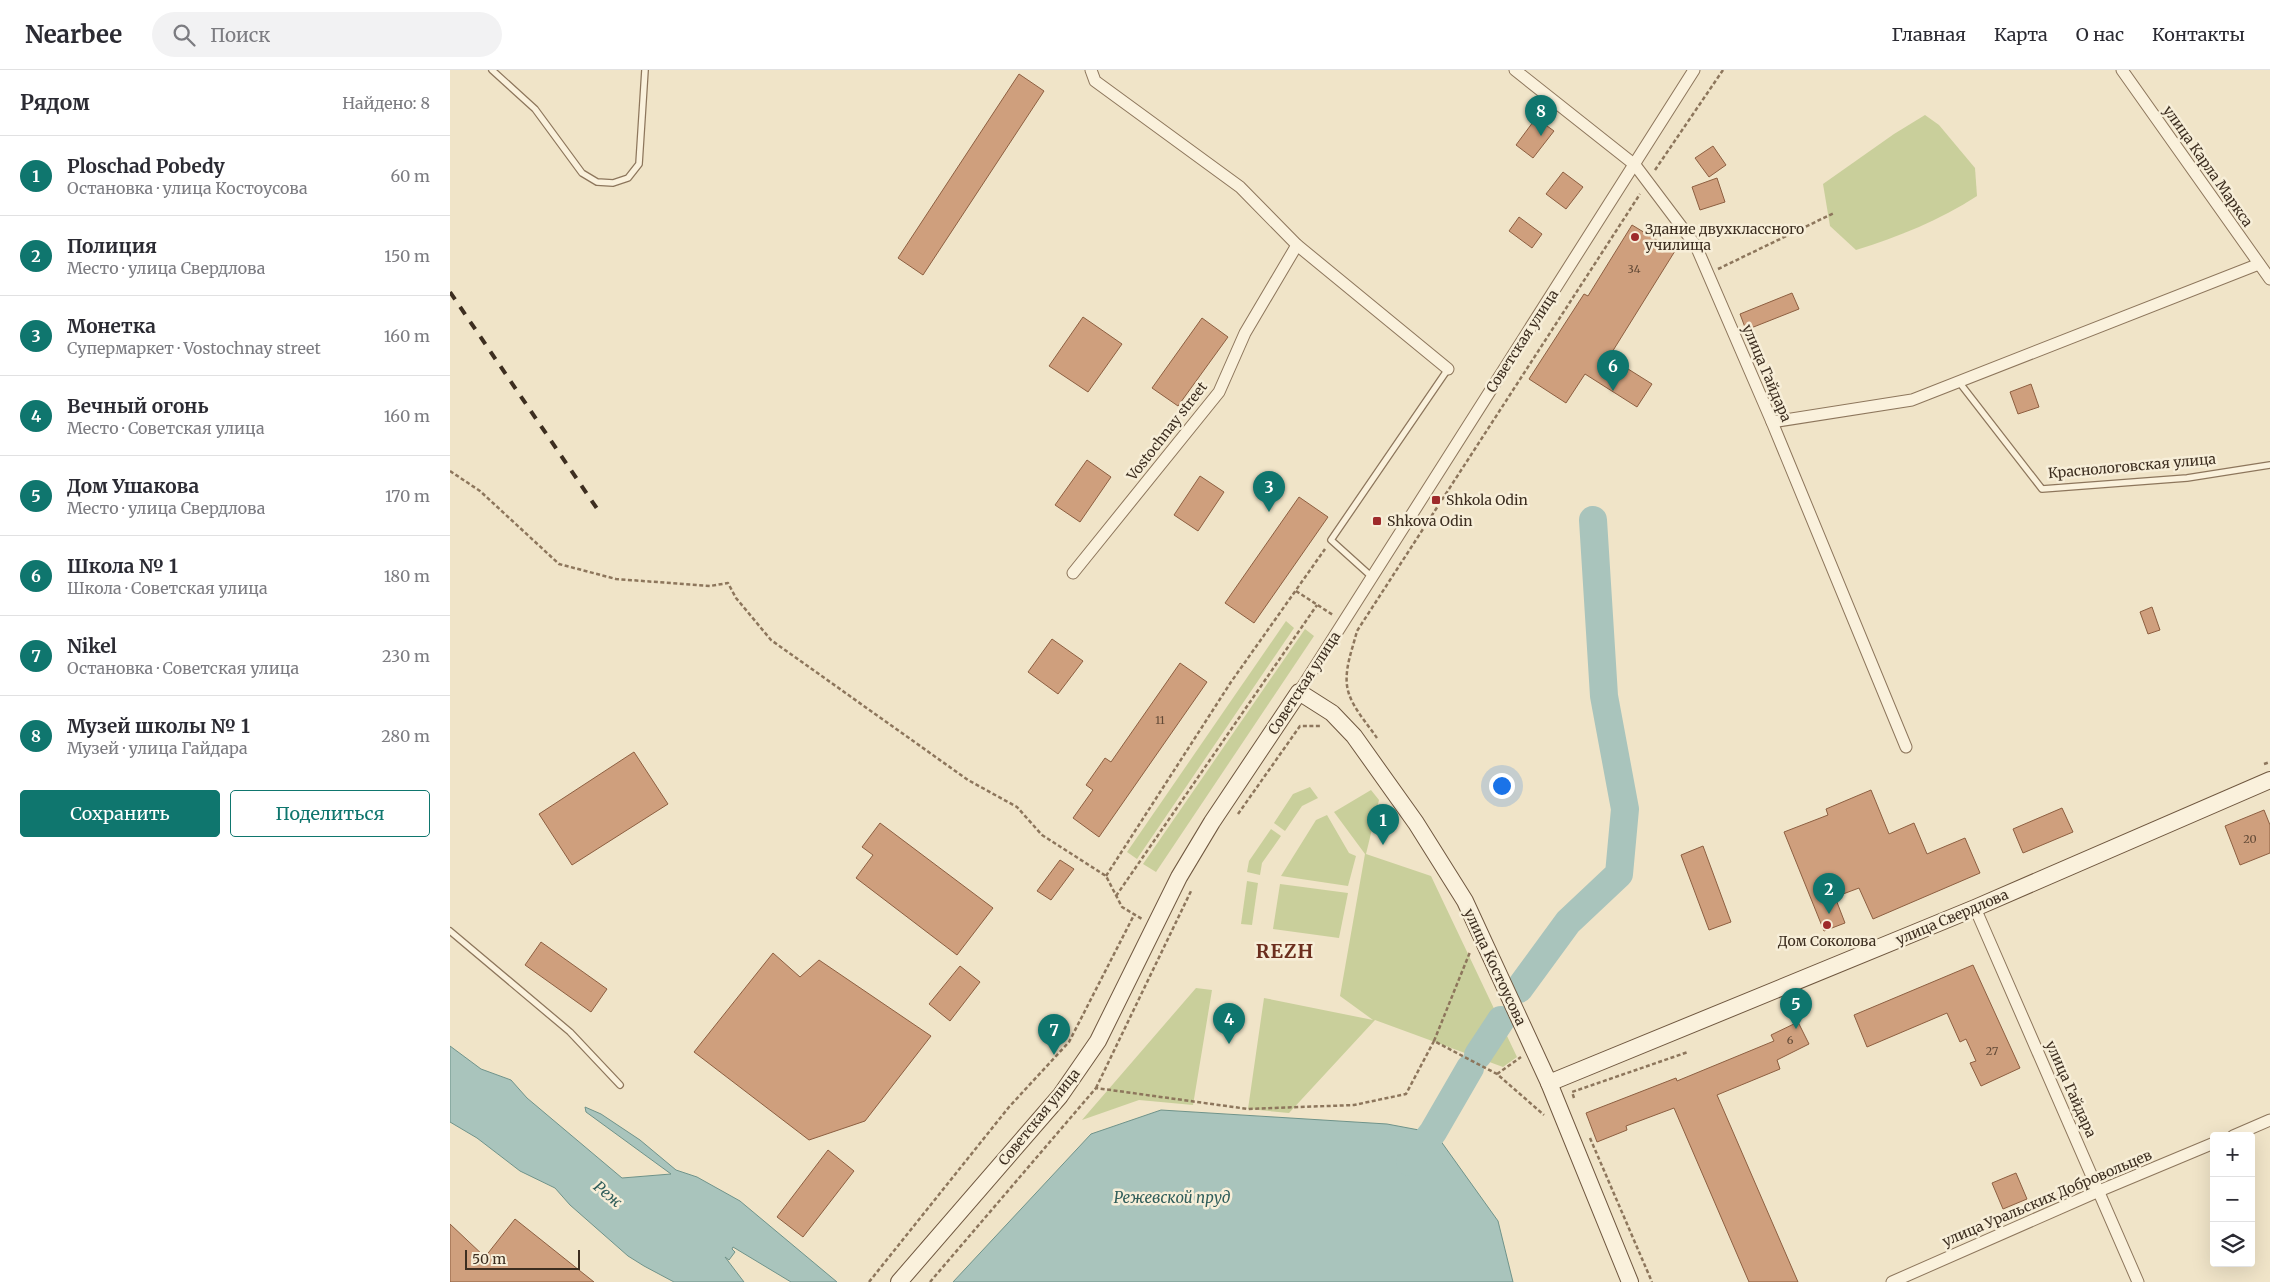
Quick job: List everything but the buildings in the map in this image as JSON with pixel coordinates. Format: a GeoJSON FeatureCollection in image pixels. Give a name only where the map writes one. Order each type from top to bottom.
{"type":"FeatureCollection","features":[{"type":"Feature","properties":{"kind":"main road","name":"улица Костоусова"},"geometry":{"type":"LineString","coordinates":[[1299,692],[1332,712],[1354,736],[1416,823],[1465,902],[1549,1083],[1630,1282]]}},
{"type":"Feature","properties":{"kind":"main road","name":"Советская улица"},"geometry":{"type":"LineString","coordinates":[[899,1282],[1060,1096],[1098,1041],[1178,877],[1212,822],[1299,692]]}},
{"type":"Feature","properties":{"kind":"main road","name":"улица Свердлова"},"geometry":{"type":"LineString","coordinates":[[1549,1083],[1975,908],[2270,780]]}},
{"type":"Feature","properties":{"kind":"street","name":"улица Гайдара"},"geometry":{"type":"LineString","coordinates":[[1516,70],[1635,165],[1696,246],[1772,422],[1906,747]]}},
{"type":"Feature","properties":{"kind":"street","name":"Советская улица"},"geometry":{"type":"LineString","coordinates":[[1299,692],[1694,70]]}},
{"type":"Feature","properties":{"kind":"street","name":"улица Карла Маркса"},"geometry":{"type":"LineString","coordinates":[[2122,70],[2270,279]]}},
{"type":"Feature","properties":{"kind":"street"},"geometry":{"type":"LineString","coordinates":[[1093,76],[1240,187],[1297,245],[1448,369]]}},
{"type":"Feature","properties":{"kind":"street","name":"Vostochnay street"},"geometry":{"type":"LineString","coordinates":[[1073,573],[1219,392],[1245,333],[1297,245]]}},
{"type":"Feature","properties":{"kind":"street"},"geometry":{"type":"LineString","coordinates":[[1772,422],[1912,400],[2259,264]]}},
{"type":"Feature","properties":{"kind":"street","name":"улица Гайдара"},"geometry":{"type":"LineString","coordinates":[[1975,908],[2138,1282]]}},
{"type":"Feature","properties":{"kind":"street"},"geometry":{"type":"LineString","coordinates":[[2242,1132],[2270,1120]]}},
{"type":"Feature","properties":{"kind":"street","name":"улица Уральских Добровольцев"},"geometry":{"type":"LineString","coordinates":[[1892,1282],[2099,1191],[2210,1146]]}},
{"type":"Feature","properties":{"kind":"lane"},"geometry":{"type":"LineString","coordinates":[[492,70],[535,109],[582,173],[597,182],[613,183],[628,178],[639,164],[645,70]]}},
{"type":"Feature","properties":{"kind":"lane"},"geometry":{"type":"LineString","coordinates":[[1372,577],[1332,540],[1448,369]]}},
{"type":"Feature","properties":{"kind":"lane","name":"Краснологовская улица"},"geometry":{"type":"LineString","coordinates":[[1959,382],[2042,489],[2187,478],[2270,466]]}},
{"type":"Feature","properties":{"kind":"lane"},"geometry":{"type":"LineString","coordinates":[[450,931],[570,1032],[620,1085]]}},
{"type":"Feature","properties":{"kind":"path"},"geometry":{"type":"LineString","coordinates":[[1379,741],[1349,694],[1347,679],[1348,663],[1357,632],[1648,181],[1723,70]]}},
{"type":"Feature","properties":{"kind":"path"},"geometry":{"type":"LineString","coordinates":[[1708,274],[1834,213]]}},
{"type":"Feature","properties":{"kind":"path"},"geometry":{"type":"LineString","coordinates":[[450,471],[480,491],[559,564],[616,579],[710,586],[728,583],[736,598],[771,640],[968,780],[1017,807],[1042,834],[1106,876],[1122,907],[1134,915],[1069,1042],[1010,1107],[869,1282]]}},
{"type":"Feature","properties":{"kind":"path"},"geometry":{"type":"LineString","coordinates":[[1106,876],[1231,682],[1332,540]]}},
{"type":"Feature","properties":{"kind":"path"},"geometry":{"type":"LineString","coordinates":[[1296,591],[1357,632]]}},
{"type":"Feature","properties":{"kind":"path"},"geometry":{"type":"LineString","coordinates":[[1116,896],[1317,605]]}},
{"type":"Feature","properties":{"kind":"path"},"geometry":{"type":"LineString","coordinates":[[1234,820],[1300,726],[1321,725],[1327,729]]}},
{"type":"Feature","properties":{"kind":"path"},"geometry":{"type":"LineString","coordinates":[[930,1282],[1096,1088],[1195,884]]}},
{"type":"Feature","properties":{"kind":"path"},"geometry":{"type":"LineString","coordinates":[[1096,1088],[1248,1109],[1354,1105],[1406,1094],[1434,1040],[1474,944]]}},
{"type":"Feature","properties":{"kind":"path"},"geometry":{"type":"LineString","coordinates":[[1434,1040],[1497,1074],[1552,1121],[1563,1117]]}},
{"type":"Feature","properties":{"kind":"path"},"geometry":{"type":"LineString","coordinates":[[1575,1102],[1572,1092],[1688,1052]]}},
{"type":"Feature","properties":{"kind":"path"},"geometry":{"type":"LineString","coordinates":[[1590,1138],[1652,1282]]}},
{"type":"Feature","properties":{"kind":"green space"},"geometry":{"type":"Polygon","coordinates":[[[1925,115],[1939,125],[1975,168],[1977,196],[1948,213],[1918,227],[1856,250],[1830,226],[1823,184],[1894,134],[1925,115]]]}},
{"type":"Feature","properties":{"kind":"green space"},"geometry":{"type":"Polygon","coordinates":[[[1286,621],[1294,628],[1137,859],[1127,852],[1286,621]]]}},
{"type":"Feature","properties":{"kind":"green space"},"geometry":{"type":"Polygon","coordinates":[[[1305,629],[1314,636],[1156,872],[1143,864],[1305,629]]]}},
{"type":"Feature","properties":{"kind":"green space"},"geometry":{"type":"Polygon","coordinates":[[[1310,787],[1318,798],[1302,806],[1285,831],[1274,823],[1293,794],[1310,787]]]}},
{"type":"Feature","properties":{"kind":"green space"},"geometry":{"type":"Polygon","coordinates":[[[1371,790],[1379,800],[1366,854],[1431,876],[1517,1057],[1503,1067],[1375,1020],[1289,1113],[1248,1109],[1264,998],[1373,1020],[1340,996],[1365,854],[1334,812],[1371,790]]]}},
{"type":"Feature","properties":{"kind":"green space"},"geometry":{"type":"Polygon","coordinates":[[[1327,815],[1349,853],[1356,856],[1348,886],[1281,876],[1316,820],[1327,815]]]}},
{"type":"Feature","properties":{"kind":"green space"},"geometry":{"type":"Polygon","coordinates":[[[1271,829],[1281,836],[1262,863],[1260,875],[1247,872],[1249,861],[1271,829]]]}},
{"type":"Feature","properties":{"kind":"green space"},"geometry":{"type":"Polygon","coordinates":[[[1247,881],[1258,883],[1252,925],[1241,924],[1247,881]]]}},
{"type":"Feature","properties":{"kind":"green space"},"geometry":{"type":"Polygon","coordinates":[[[1280,884],[1348,893],[1339,938],[1273,929],[1280,884]]]}},
{"type":"Feature","properties":{"kind":"green space"},"geometry":{"type":"Polygon","coordinates":[[[1196,988],[1212,990],[1193,1105],[1139,1100],[1082,1120],[1196,988]]]}},
{"type":"Feature","properties":{"kind":"water","name":"Реж"},"geometry":{"type":"Polygon","coordinates":[[[450,1046],[481,1069],[511,1080],[527,1098],[622,1178],[671,1174],[586,1112],[585,1107],[601,1114],[640,1140],[676,1170],[697,1177],[740,1201],[837,1282],[791,1282],[733,1247],[732,1249],[735,1252],[729,1260],[725,1257],[744,1282],[674,1282],[644,1266],[628,1256],[570,1205],[555,1188],[520,1171],[477,1138],[450,1122],[450,1046]]]}},
{"type":"Feature","properties":{"kind":"water","name":"Режевской пруд"},"geometry":{"type":"Polygon","coordinates":[[[1161,1110],[1387,1124],[1435,1133],[1498,1221],[1513,1282],[953,1282],[1091,1134],[1161,1110]]]}},
{"type":"Feature","properties":{"kind":"waterway"},"geometry":{"type":"LineString","coordinates":[[1519,989],[1568,922],[1619,874],[1625,809],[1604,696],[1593,520]]}},
{"type":"Feature","properties":{"kind":"waterway"},"geometry":{"type":"LineString","coordinates":[[1478,1055],[1501,1020]]}},
{"type":"Feature","properties":{"kind":"waterway"},"geometry":{"type":"LineString","coordinates":[[1410,1162],[1433,1132],[1470,1068]]}},
{"type":"Feature","properties":{"kind":"railway"},"geometry":{"type":"LineString","coordinates":[[450,292],[600,513]]}},
{"type":"Feature","properties":{"kind":"place","name":"Музей школы № 1"},"geometry":{"type":"Point","coordinates":[1541,136]}},
{"type":"Feature","properties":{"kind":"place","name":"Здание двухклассного училища"},"geometry":{"type":"Point","coordinates":[1635,237]}},
{"type":"Feature","properties":{"kind":"place","name":"Школа № 1"},"geometry":{"type":"Point","coordinates":[1613,391]}},
{"type":"Feature","properties":{"kind":"place","name":"Shkola Odin"},"geometry":{"type":"Point","coordinates":[1436,500]}},
{"type":"Feature","properties":{"kind":"place","name":"Монетка"},"geometry":{"type":"Point","coordinates":[1269,512]}},
{"type":"Feature","properties":{"kind":"place","name":"Shkova Odin"},"geometry":{"type":"Point","coordinates":[1377,521]}},
{"type":"Feature","properties":{"kind":"place","name":"Ploschad Pobedy"},"geometry":{"type":"Point","coordinates":[1383,845]}},
{"type":"Feature","properties":{"kind":"place","name":"Полиция"},"geometry":{"type":"Point","coordinates":[1829,914]}},
{"type":"Feature","properties":{"kind":"place","name":"Дом Соколова"},"geometry":{"type":"Point","coordinates":[1827,925]}},
{"type":"Feature","properties":{"kind":"place","name":"Дом Ушакова"},"geometry":{"type":"Point","coordinates":[1796,1029]}},
{"type":"Feature","properties":{"kind":"place","name":"Вечный огонь"},"geometry":{"type":"Point","coordinates":[1229,1044]}},
{"type":"Feature","properties":{"kind":"place","name":"Nikel"},"geometry":{"type":"Point","coordinates":[1054,1055]}},
{"type":"Feature","properties":{"kind":"district","name":"REZH"},"geometry":{"type":"Point","coordinates":[1285,951]}}]}
